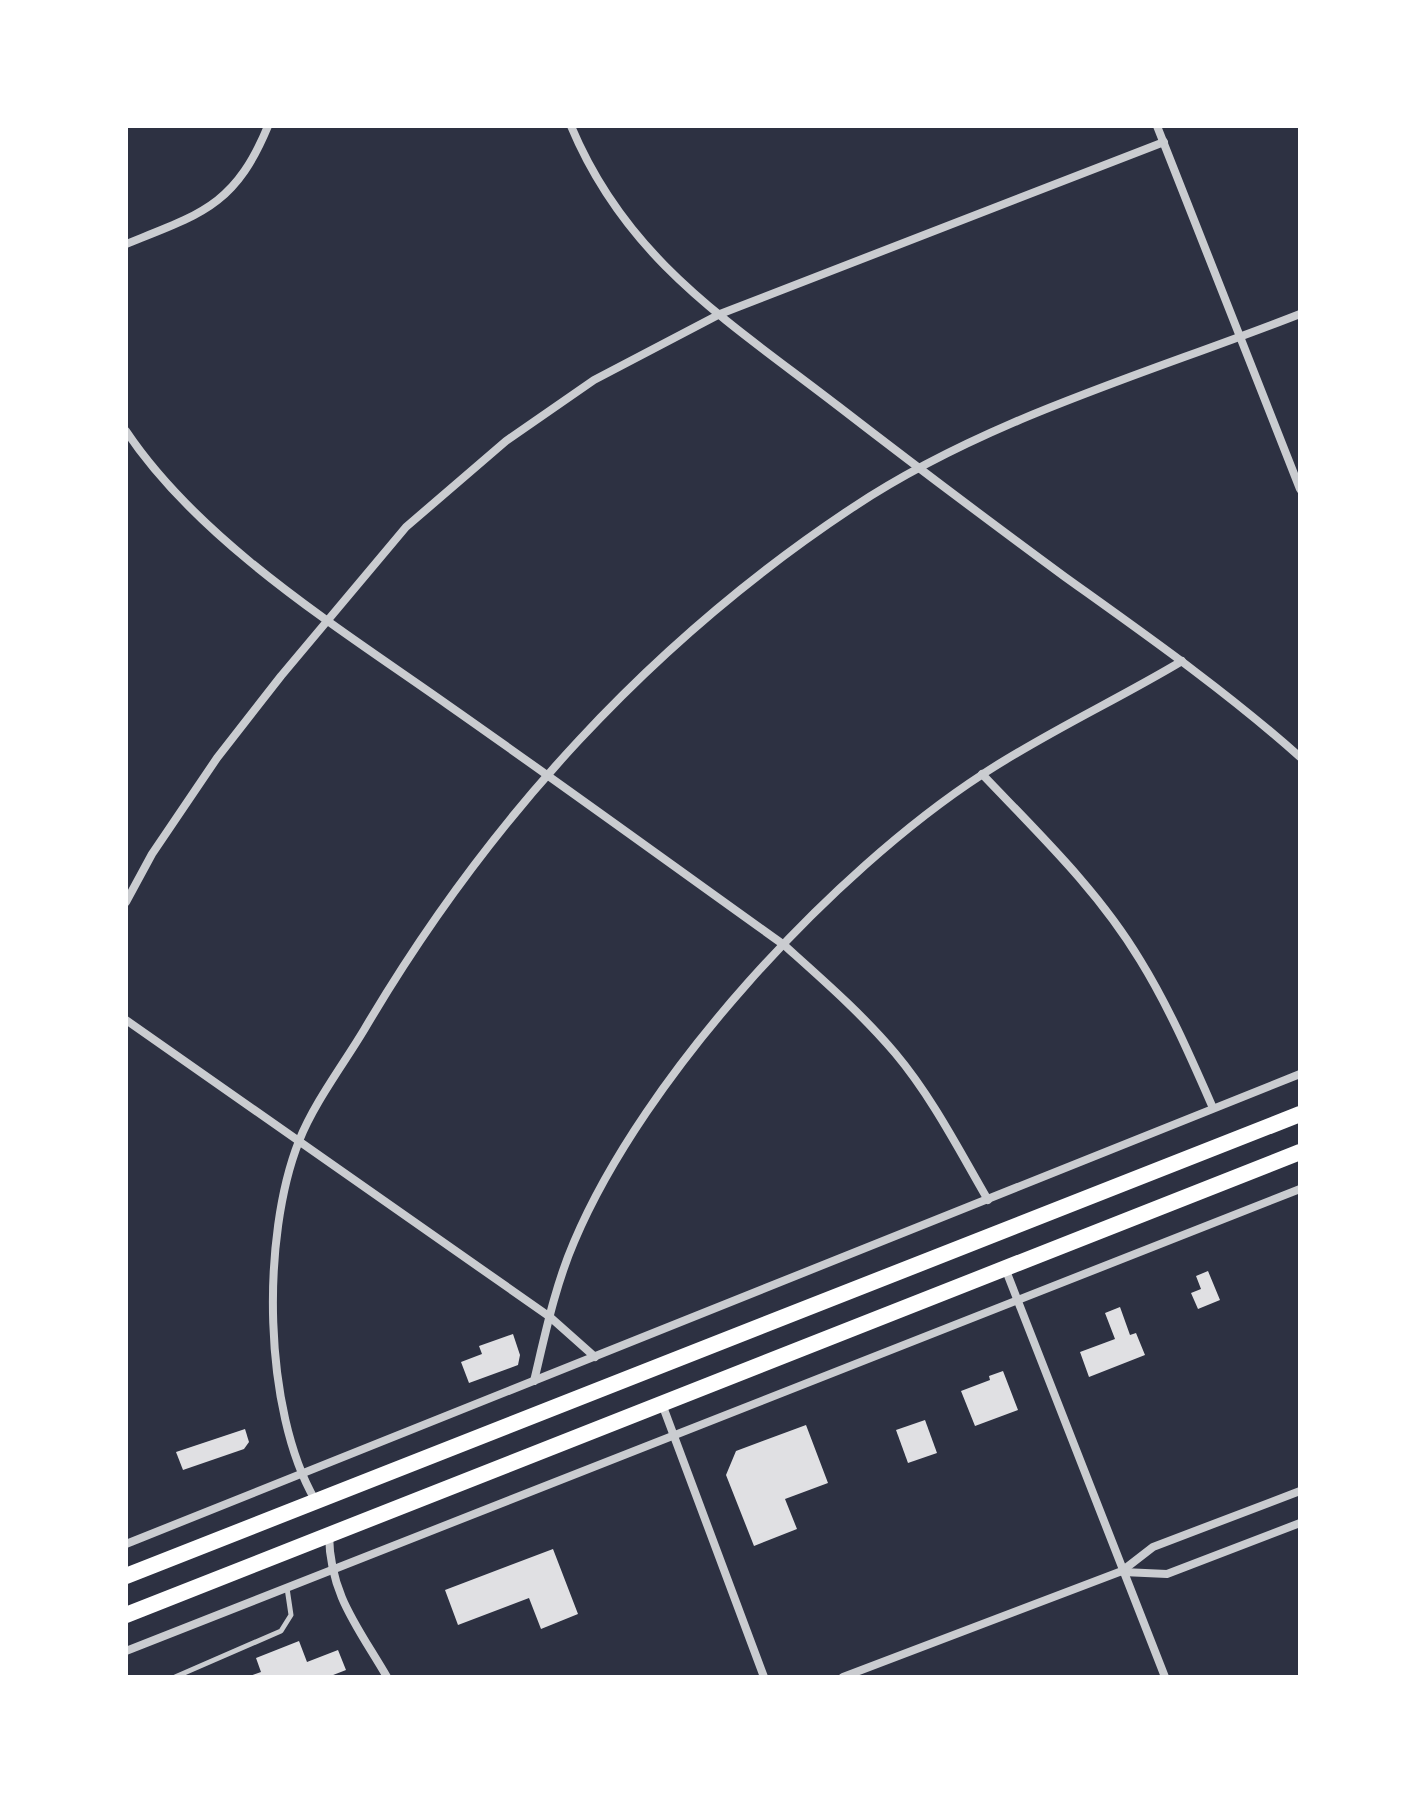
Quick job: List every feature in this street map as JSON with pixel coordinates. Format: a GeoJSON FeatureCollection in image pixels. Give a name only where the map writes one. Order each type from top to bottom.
{"type":"FeatureCollection","features":[{"type":"Feature","properties":{"kind":"main road"},"geometry":{"type":"LineString","coordinates":[[126,1576],[1300,1114]]}},
{"type":"Feature","properties":{"kind":"main road"},"geometry":{"type":"LineString","coordinates":[[126,1615],[1300,1152]]}},
{"type":"Feature","properties":{"kind":"street"},"geometry":{"type":"LineString","coordinates":[[126,244],[205,213],[234,187],[254,160],[268,126]]}},
{"type":"Feature","properties":{"kind":"street"},"geometry":{"type":"LineString","coordinates":[[571,126],[586,163],[618,214],[664,268],[921,470],[1243,707],[1300,757]]}},
{"type":"Feature","properties":{"kind":"street"},"geometry":{"type":"LineString","coordinates":[[1157,126],[1243,337],[1300,489]]}},
{"type":"Feature","properties":{"kind":"street"},"geometry":{"type":"LineString","coordinates":[[126,902],[152,854],[217,758],[328,620],[406,527],[506,441],[594,380],[720,314],[1164,142]]}},
{"type":"Feature","properties":{"kind":"street"},"geometry":{"type":"LineString","coordinates":[[315,1500],[299,1474],[283,1405],[271,1307],[278,1223],[299,1140],[408,957],[479,853],[640,675],[745,586],[854,506],[977,438],[1300,314]]}},
{"type":"Feature","properties":{"kind":"street"},"geometry":{"type":"LineString","coordinates":[[126,431],[143,457],[204,523],[328,620],[784,945],[852,1006],[897,1055],[936,1110],[988,1200]]}},
{"type":"Feature","properties":{"kind":"street"},"geometry":{"type":"LineString","coordinates":[[534,1381],[573,1243],[600,1189],[636,1130],[702,1036],[784,945],[869,862],[982,774],[1068,722],[1182,661]]}},
{"type":"Feature","properties":{"kind":"street"},"geometry":{"type":"LineString","coordinates":[[982,774],[1056,851],[1102,905],[1139,958],[1170,1012],[1213,1108]]}},
{"type":"Feature","properties":{"kind":"street"},"geometry":{"type":"LineString","coordinates":[[126,1020],[550,1317],[595,1357]]}},
{"type":"Feature","properties":{"kind":"street"},"geometry":{"type":"LineString","coordinates":[[126,1544],[1300,1074]]}},
{"type":"Feature","properties":{"kind":"street"},"geometry":{"type":"LineString","coordinates":[[126,1651],[329,1568],[1300,1189]]}},
{"type":"Feature","properties":{"kind":"street"},"geometry":{"type":"LineString","coordinates":[[1005,1267],[1165,1677]]}},
{"type":"Feature","properties":{"kind":"street"},"geometry":{"type":"LineString","coordinates":[[662,1402],[764,1677]]}},
{"type":"Feature","properties":{"kind":"street"},"geometry":{"type":"LineString","coordinates":[[843,1677],[1122,1571],[1153,1547],[1300,1491]]}},
{"type":"Feature","properties":{"kind":"street"},"geometry":{"type":"LineString","coordinates":[[1122,1571],[1167,1574],[1300,1523]]}},
{"type":"Feature","properties":{"kind":"street"},"geometry":{"type":"LineString","coordinates":[[329,1535],[329,1568],[337,1591],[387,1677]]}},
{"type":"Feature","properties":{"kind":"lane"},"geometry":{"type":"LineString","coordinates":[[175,1677],[281,1631],[291,1615],[287,1586]]}},
{"type":"Feature","properties":{"kind":"building"},"geometry":{"type":"Polygon","coordinates":[[[1208,1271],[1220,1300],[1198,1309],[1191,1293],[1201,1289],[1196,1276],[1208,1271]]]}},
{"type":"Feature","properties":{"kind":"building"},"geometry":{"type":"Polygon","coordinates":[[[1120,1307],[1130,1335],[1136,1333],[1145,1355],[1089,1377],[1080,1352],[1115,1339],[1105,1313],[1120,1307]]]}},
{"type":"Feature","properties":{"kind":"building"},"geometry":{"type":"Polygon","coordinates":[[[513,1334],[520,1355],[518,1365],[469,1383],[461,1362],[482,1354],[479,1346],[513,1334]]]}},
{"type":"Feature","properties":{"kind":"building"},"geometry":{"type":"Polygon","coordinates":[[[1003,1371],[1018,1410],[975,1426],[961,1391],[990,1380],[989,1376],[1003,1371]]]}},
{"type":"Feature","properties":{"kind":"building"},"geometry":{"type":"Polygon","coordinates":[[[925,1420],[937,1453],[908,1463],[896,1430],[925,1420]]]}},
{"type":"Feature","properties":{"kind":"building"},"geometry":{"type":"Polygon","coordinates":[[[806,1425],[828,1483],[785,1499],[797,1529],[754,1546],[726,1475],[736,1451],[806,1425]]]}},
{"type":"Feature","properties":{"kind":"building"},"geometry":{"type":"Polygon","coordinates":[[[245,1429],[249,1442],[244,1449],[183,1470],[176,1452],[245,1429]]]}},
{"type":"Feature","properties":{"kind":"building"},"geometry":{"type":"Polygon","coordinates":[[[553,1549],[578,1614],[541,1629],[529,1598],[458,1625],[445,1590],[553,1549]]]}},
{"type":"Feature","properties":{"kind":"building"},"geometry":{"type":"Polygon","coordinates":[[[299,1641],[307,1662],[338,1650],[346,1670],[328,1677],[247,1677],[261,1672],[256,1658],[299,1641]]]}}]}
